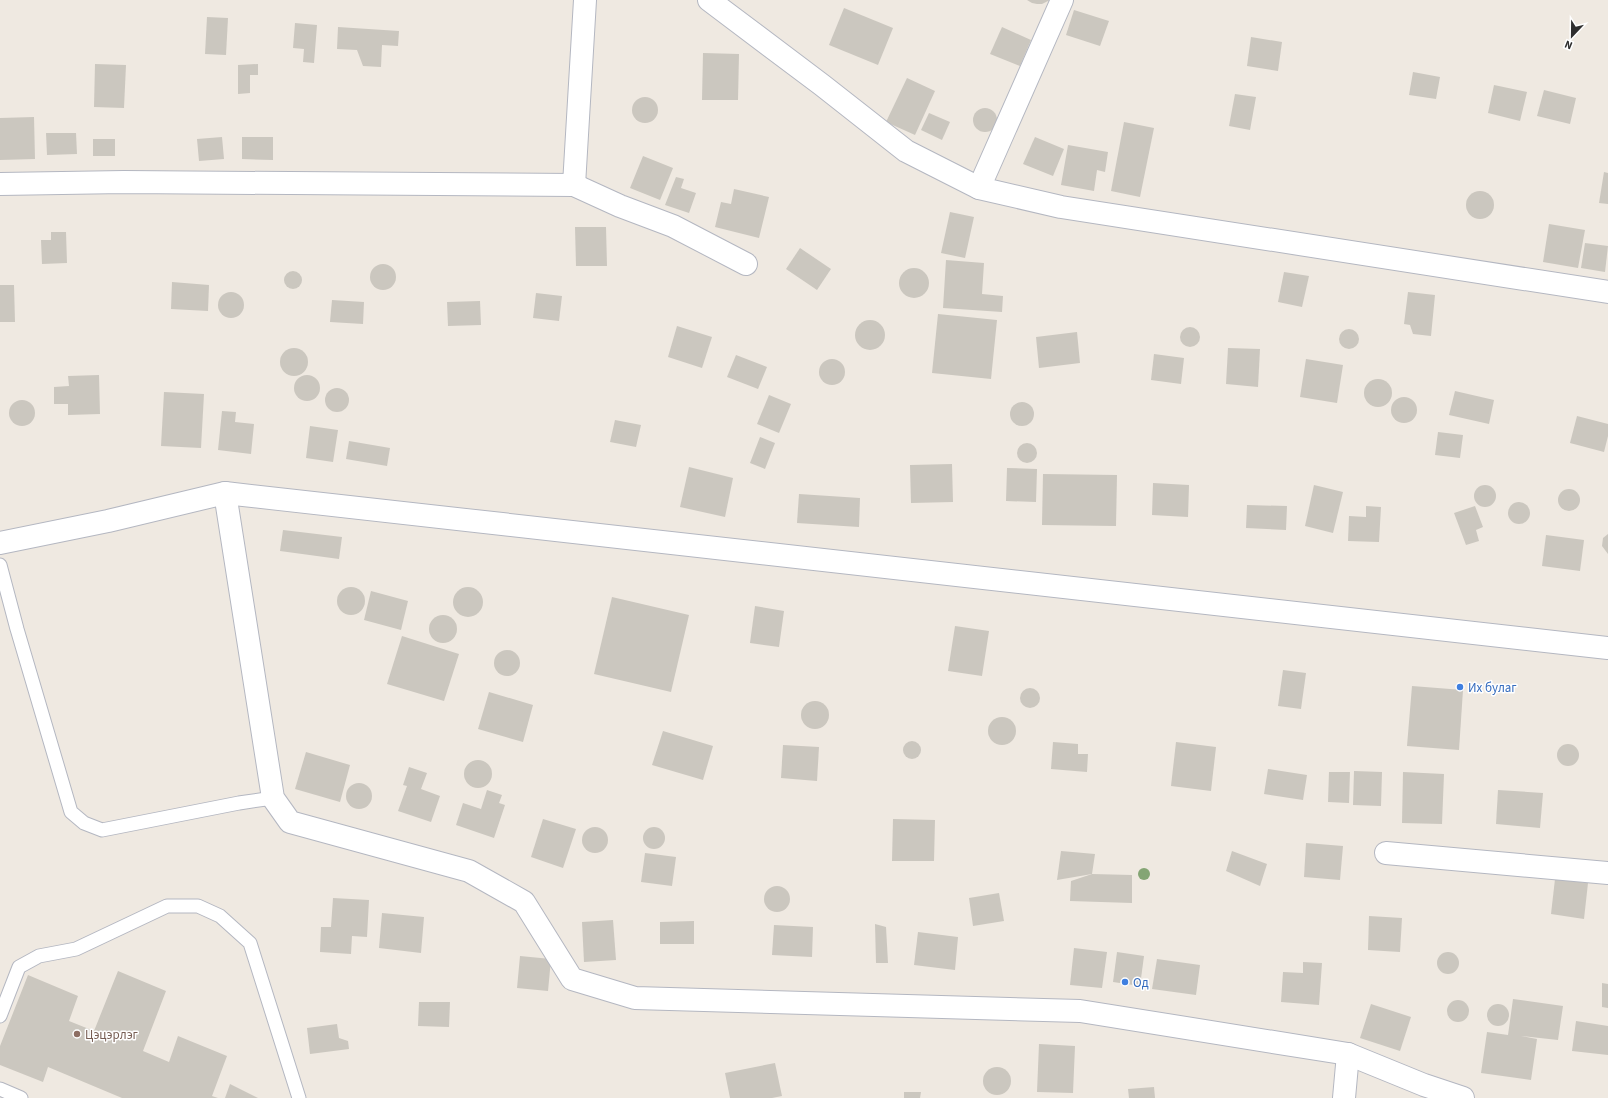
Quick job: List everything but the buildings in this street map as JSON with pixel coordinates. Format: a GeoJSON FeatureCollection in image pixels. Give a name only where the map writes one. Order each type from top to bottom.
{"type":"FeatureCollection","features":[{"type":"Feature","properties":{"kind":"street"},"geometry":{"type":"LineString","coordinates":[[574,185],[585,0]]}},
{"type":"Feature","properties":{"kind":"street"},"geometry":{"type":"LineString","coordinates":[[709,0],[822,85],[906,151],[979,188],[1061,207],[1608,292]]}},
{"type":"Feature","properties":{"kind":"street"},"geometry":{"type":"LineString","coordinates":[[979,188],[1062,0]]}},
{"type":"Feature","properties":{"kind":"street"},"geometry":{"type":"LineString","coordinates":[[0,184],[124,182],[574,185],[620,206],[673,226],[746,264]]}},
{"type":"Feature","properties":{"kind":"street"},"geometry":{"type":"LineString","coordinates":[[0,543],[108,521],[225,492],[1608,648]]}},
{"type":"Feature","properties":{"kind":"street"},"geometry":{"type":"LineString","coordinates":[[225,492],[273,798],[290,822],[469,871],[524,902],[572,979],[635,998],[1080,1011],[1348,1054],[1424,1085],[1463,1098]]}},
{"type":"Feature","properties":{"kind":"street"},"geometry":{"type":"LineString","coordinates":[[1386,853],[1608,873]]}},
{"type":"Feature","properties":{"kind":"street"},"geometry":{"type":"LineString","coordinates":[[1344,1098],[1348,1054]]}},
{"type":"Feature","properties":{"kind":"lane"},"geometry":{"type":"LineString","coordinates":[[0,565],[17,629],[71,812],[84,823],[102,830],[239,803],[273,798]]}},
{"type":"Feature","properties":{"kind":"lane"},"geometry":{"type":"LineString","coordinates":[[0,1016],[19,967],[39,956],[76,949],[167,906],[198,906],[220,916],[250,943],[299,1098]]}},
{"type":"Feature","properties":{"kind":"lane"},"geometry":{"type":"LineString","coordinates":[[0,1089],[20,1098]]}},
{"type":"Feature","properties":{"kind":"place","name":"Их булаг"},"geometry":{"type":"Point","coordinates":[1460,687]}},
{"type":"Feature","properties":{"kind":"place","name":"Од"},"geometry":{"type":"Point","coordinates":[1125,982]}},
{"type":"Feature","properties":{"kind":"place","name":"Цэцэрлэг"},"geometry":{"type":"Point","coordinates":[77,1034]}}]}
